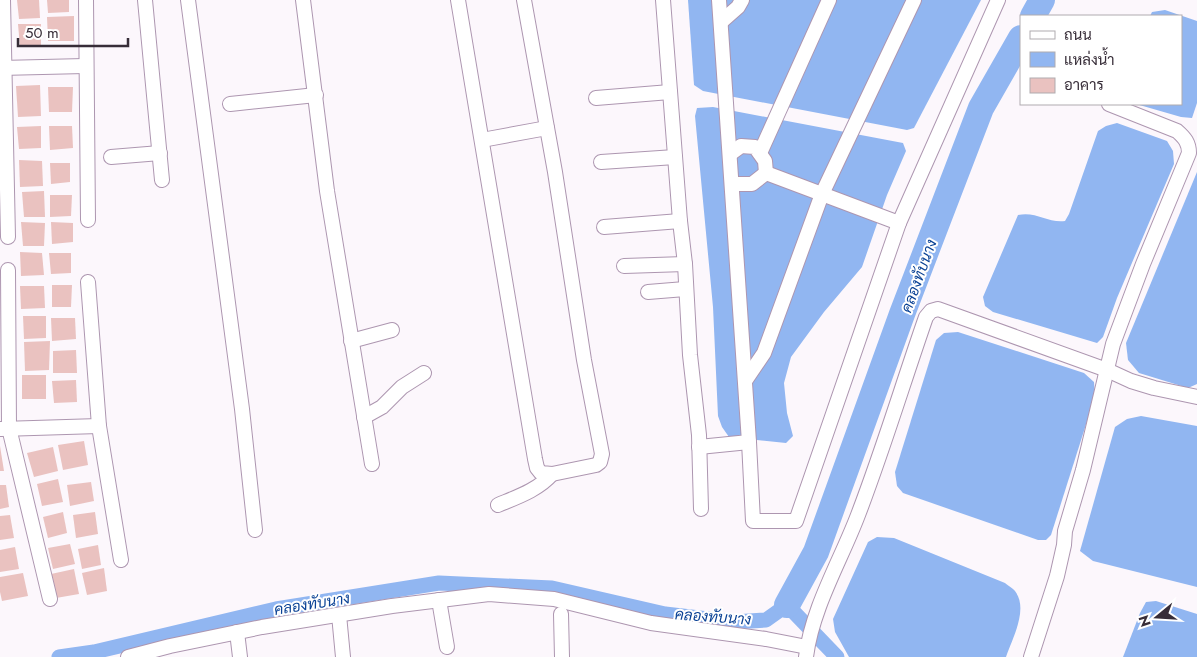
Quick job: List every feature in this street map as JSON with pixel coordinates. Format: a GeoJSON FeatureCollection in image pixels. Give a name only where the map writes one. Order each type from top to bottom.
{"type":"FeatureCollection","features":[{"type":"Feature","properties":{"kind":"street"},"geometry":{"type":"LineString","coordinates":[[3,0],[2,68],[8,237]]}},
{"type":"Feature","properties":{"kind":"street"},"geometry":{"type":"LineString","coordinates":[[86,0],[85,66],[88,220]]}},
{"type":"Feature","properties":{"kind":"street"},"geometry":{"type":"LineString","coordinates":[[145,0],[162,180]]}},
{"type":"Feature","properties":{"kind":"street"},"geometry":{"type":"LineString","coordinates":[[188,0],[242,409],[254,530]]}},
{"type":"Feature","properties":{"kind":"street"},"geometry":{"type":"LineString","coordinates":[[303,0],[327,191],[372,464]]}},
{"type":"Feature","properties":{"kind":"street"},"geometry":{"type":"LineString","coordinates":[[458,0],[535,459],[537,468],[541,473],[552,474],[596,465],[600,462],[602,454],[584,360],[547,128],[524,0]]}},
{"type":"Feature","properties":{"kind":"street"},"geometry":{"type":"LineString","coordinates":[[664,0],[680,221],[685,264],[685,289],[699,447],[701,509]]}},
{"type":"Feature","properties":{"kind":"street"},"geometry":{"type":"LineString","coordinates":[[719,0],[753,521],[796,521],[899,222],[998,0]]}},
{"type":"Feature","properties":{"kind":"street"},"geometry":{"type":"LineString","coordinates":[[721,22],[738,7],[742,0]]}},
{"type":"Feature","properties":{"kind":"street"},"geometry":{"type":"LineString","coordinates":[[760,153],[829,0]]}},
{"type":"Feature","properties":{"kind":"street"},"geometry":{"type":"LineString","coordinates":[[745,381],[764,353],[822,194],[914,0]]}},
{"type":"Feature","properties":{"kind":"street"},"geometry":{"type":"LineString","coordinates":[[2,68],[85,66]]}},
{"type":"Feature","properties":{"kind":"street"},"geometry":{"type":"LineString","coordinates":[[596,98],[670,92]]}},
{"type":"Feature","properties":{"kind":"street"},"geometry":{"type":"LineString","coordinates":[[230,104],[316,94]]}},
{"type":"Feature","properties":{"kind":"street"},"geometry":{"type":"LineString","coordinates":[[1031,657],[1057,576],[1065,531],[1083,470],[1113,344],[1143,264],[1189,153],[1189,146],[1185,138],[1177,132],[1111,105]]}},
{"type":"Feature","properties":{"kind":"street"},"geometry":{"type":"LineString","coordinates":[[482,140],[547,128]]}},
{"type":"Feature","properties":{"kind":"street"},"geometry":{"type":"LineString","coordinates":[[730,154],[741,146],[755,147],[765,161],[766,174]]}},
{"type":"Feature","properties":{"kind":"street"},"geometry":{"type":"LineString","coordinates":[[111,157],[160,153]]}},
{"type":"Feature","properties":{"kind":"street"},"geometry":{"type":"LineString","coordinates":[[600,162],[675,157]]}},
{"type":"Feature","properties":{"kind":"street"},"geometry":{"type":"LineString","coordinates":[[766,174],[899,222]]}},
{"type":"Feature","properties":{"kind":"street"},"geometry":{"type":"LineString","coordinates":[[732,184],[752,184],[766,174]]}},
{"type":"Feature","properties":{"kind":"street"},"geometry":{"type":"LineString","coordinates":[[604,227],[680,221]]}},
{"type":"Feature","properties":{"kind":"street"},"geometry":{"type":"LineString","coordinates":[[624,266],[685,264]]}},
{"type":"Feature","properties":{"kind":"street"},"geometry":{"type":"LineString","coordinates":[[8,270],[5,429],[50,599]]}},
{"type":"Feature","properties":{"kind":"street"},"geometry":{"type":"LineString","coordinates":[[88,282],[99,426],[121,560]]}},
{"type":"Feature","properties":{"kind":"street"},"geometry":{"type":"LineString","coordinates":[[648,292],[685,289]]}},
{"type":"Feature","properties":{"kind":"street"},"geometry":{"type":"LineString","coordinates":[[128,657],[237,632],[339,615],[489,594],[554,599],[651,623],[766,639],[807,652],[819,608],[848,543],[877,466],[926,317],[931,311],[938,309],[1107,370],[1131,382],[1197,397]]}},
{"type":"Feature","properties":{"kind":"street"},"geometry":{"type":"LineString","coordinates":[[351,341],[392,330]]}},
{"type":"Feature","properties":{"kind":"street"},"geometry":{"type":"LineString","coordinates":[[364,417],[382,407],[402,387],[424,373]]}},
{"type":"Feature","properties":{"kind":"street"},"geometry":{"type":"LineString","coordinates":[[5,429],[99,426]]}},
{"type":"Feature","properties":{"kind":"street"},"geometry":{"type":"LineString","coordinates":[[699,447],[749,442]]}},
{"type":"Feature","properties":{"kind":"street"},"geometry":{"type":"LineString","coordinates":[[498,505],[533,490],[544,483],[552,474]]}},
{"type":"Feature","properties":{"kind":"street"},"geometry":{"type":"LineString","coordinates":[[439,600],[448,647]]}},
{"type":"Feature","properties":{"kind":"street"},"geometry":{"type":"LineString","coordinates":[[561,614],[562,657]]}},
{"type":"Feature","properties":{"kind":"street"},"geometry":{"type":"LineString","coordinates":[[339,615],[343,657]]}},
{"type":"Feature","properties":{"kind":"street"},"geometry":{"type":"LineString","coordinates":[[237,632],[240,657]]}},
{"type":"Feature","properties":{"kind":"water"},"geometry":{"type":"Polygon","coordinates":[[[688,0],[981,0],[914,128],[907,130],[703,91],[694,85],[688,0]]]}},
{"type":"Feature","properties":{"kind":"water"},"geometry":{"type":"Polygon","coordinates":[[[1165,10],[1180,15],[1150,15],[1152,12],[1165,10]]]}},
{"type":"Feature","properties":{"kind":"water"},"geometry":{"type":"Polygon","coordinates":[[[1182,16],[1197,21],[1197,103],[1192,118],[1181,117],[1139,105],[1182,105],[1182,16]]]}},
{"type":"Feature","properties":{"kind":"water"},"geometry":{"type":"Polygon","coordinates":[[[713,107],[903,143],[906,151],[887,195],[862,267],[824,312],[791,357],[784,383],[787,413],[793,436],[786,443],[729,437],[722,427],[718,416],[713,307],[695,116],[697,108],[713,107]]]}},
{"type":"Feature","properties":{"kind":"water"},"geometry":{"type":"Polygon","coordinates":[[[1117,123],[1167,141],[1173,151],[1174,164],[1117,298],[1103,337],[1097,343],[993,312],[985,306],[983,297],[1018,215],[1024,214],[1065,221],[1098,131],[1106,126],[1117,123]]]}},
{"type":"Feature","properties":{"kind":"water"},"geometry":{"type":"Polygon","coordinates":[[[1197,172],[1197,384],[1188,388],[1139,373],[1128,360],[1126,343],[1197,172]]]}},
{"type":"Feature","properties":{"kind":"water"},"geometry":{"type":"Polygon","coordinates":[[[958,332],[1084,373],[1094,382],[1095,396],[1051,535],[1046,540],[1038,540],[903,493],[897,486],[895,472],[936,340],[944,333],[958,332]]]}},
{"type":"Feature","properties":{"kind":"water"},"geometry":{"type":"Polygon","coordinates":[[[1141,416],[1197,426],[1197,587],[1093,561],[1080,551],[1115,427],[1127,419],[1141,416]]]}},
{"type":"Feature","properties":{"kind":"water"},"geometry":{"type":"Polygon","coordinates":[[[877,537],[894,538],[1005,583],[1014,590],[1019,598],[1020,615],[1006,657],[849,657],[835,632],[833,619],[868,542],[877,537]]]}},
{"type":"Feature","properties":{"kind":"water"},"geometry":{"type":"Polygon","coordinates":[[[1156,601],[1197,614],[1197,657],[1123,657],[1146,602],[1156,601]]]}},
{"type":"Feature","properties":{"kind":"building"},"geometry":{"type":"Polygon","coordinates":[[[17,0],[39,0],[40,18],[19,19],[17,0]]]}},
{"type":"Feature","properties":{"kind":"building"},"geometry":{"type":"Polygon","coordinates":[[[47,0],[69,0],[69,12],[48,13],[47,0]]]}},
{"type":"Feature","properties":{"kind":"building"},"geometry":{"type":"Polygon","coordinates":[[[74,16],[74,41],[48,41],[47,17],[74,16]]]}},
{"type":"Feature","properties":{"kind":"building"},"geometry":{"type":"Polygon","coordinates":[[[18,24],[41,24],[41,46],[20,47],[18,24]]]}},
{"type":"Feature","properties":{"kind":"building"},"geometry":{"type":"Polygon","coordinates":[[[40,85],[41,116],[18,117],[16,86],[40,85]]]}},
{"type":"Feature","properties":{"kind":"building"},"geometry":{"type":"Polygon","coordinates":[[[48,87],[73,87],[72,112],[49,112],[48,87]]]}},
{"type":"Feature","properties":{"kind":"building"},"geometry":{"type":"Polygon","coordinates":[[[41,126],[41,148],[19,149],[17,127],[41,126]]]}},
{"type":"Feature","properties":{"kind":"building"},"geometry":{"type":"Polygon","coordinates":[[[49,126],[72,126],[73,148],[50,150],[49,126]]]}},
{"type":"Feature","properties":{"kind":"building"},"geometry":{"type":"Polygon","coordinates":[[[19,160],[42,161],[43,186],[20,187],[19,160]]]}},
{"type":"Feature","properties":{"kind":"building"},"geometry":{"type":"Polygon","coordinates":[[[50,163],[70,163],[70,182],[51,184],[50,163]]]}},
{"type":"Feature","properties":{"kind":"building"},"geometry":{"type":"Polygon","coordinates":[[[44,191],[45,217],[24,217],[22,192],[44,191]]]}},
{"type":"Feature","properties":{"kind":"building"},"geometry":{"type":"Polygon","coordinates":[[[50,195],[72,195],[71,216],[50,217],[50,195]]]}},
{"type":"Feature","properties":{"kind":"building"},"geometry":{"type":"Polygon","coordinates":[[[21,222],[45,223],[44,246],[23,246],[21,222]]]}},
{"type":"Feature","properties":{"kind":"building"},"geometry":{"type":"Polygon","coordinates":[[[51,222],[73,223],[73,242],[52,244],[51,222]]]}},
{"type":"Feature","properties":{"kind":"building"},"geometry":{"type":"Polygon","coordinates":[[[20,252],[42,253],[44,275],[21,276],[20,252]]]}},
{"type":"Feature","properties":{"kind":"building"},"geometry":{"type":"Polygon","coordinates":[[[49,253],[71,253],[71,273],[51,274],[49,253]]]}},
{"type":"Feature","properties":{"kind":"building"},"geometry":{"type":"Polygon","coordinates":[[[52,285],[72,285],[71,307],[52,307],[52,285]]]}},
{"type":"Feature","properties":{"kind":"building"},"geometry":{"type":"Polygon","coordinates":[[[20,286],[44,286],[45,308],[21,309],[20,286]]]}},
{"type":"Feature","properties":{"kind":"building"},"geometry":{"type":"Polygon","coordinates":[[[23,316],[46,316],[46,338],[24,339],[23,316]]]}},
{"type":"Feature","properties":{"kind":"building"},"geometry":{"type":"Polygon","coordinates":[[[51,318],[75,318],[76,339],[52,341],[51,318]]]}},
{"type":"Feature","properties":{"kind":"building"},"geometry":{"type":"Polygon","coordinates":[[[50,341],[49,370],[25,371],[24,342],[50,341]]]}},
{"type":"Feature","properties":{"kind":"building"},"geometry":{"type":"Polygon","coordinates":[[[76,350],[77,373],[53,373],[53,351],[76,350]]]}},
{"type":"Feature","properties":{"kind":"building"},"geometry":{"type":"Polygon","coordinates":[[[22,375],[46,375],[46,399],[22,399],[22,375]]]}},
{"type":"Feature","properties":{"kind":"building"},"geometry":{"type":"Polygon","coordinates":[[[76,380],[77,402],[54,403],[52,381],[76,380]]]}},
{"type":"Feature","properties":{"kind":"building"},"geometry":{"type":"Polygon","coordinates":[[[84,441],[88,465],[63,470],[58,445],[84,441]]]}},
{"type":"Feature","properties":{"kind":"building"},"geometry":{"type":"Polygon","coordinates":[[[0,446],[4,471],[0,471],[0,446]]]}},
{"type":"Feature","properties":{"kind":"building"},"geometry":{"type":"Polygon","coordinates":[[[53,447],[58,471],[34,477],[27,453],[53,447]]]}},
{"type":"Feature","properties":{"kind":"building"},"geometry":{"type":"Polygon","coordinates":[[[58,479],[63,502],[42,506],[37,484],[58,479]]]}},
{"type":"Feature","properties":{"kind":"building"},"geometry":{"type":"Polygon","coordinates":[[[91,482],[94,501],[70,506],[67,485],[91,482]]]}},
{"type":"Feature","properties":{"kind":"building"},"geometry":{"type":"Polygon","coordinates":[[[0,485],[6,485],[9,507],[0,509],[0,485]]]}},
{"type":"Feature","properties":{"kind":"building"},"geometry":{"type":"Polygon","coordinates":[[[63,512],[67,533],[48,538],[43,517],[63,512]]]}},
{"type":"Feature","properties":{"kind":"building"},"geometry":{"type":"Polygon","coordinates":[[[95,512],[98,534],[76,538],[73,515],[95,512]]]}},
{"type":"Feature","properties":{"kind":"building"},"geometry":{"type":"Polygon","coordinates":[[[10,515],[14,538],[0,540],[0,516],[10,515]]]}},
{"type":"Feature","properties":{"kind":"building"},"geometry":{"type":"Polygon","coordinates":[[[70,544],[75,564],[53,569],[48,548],[70,544]]]}},
{"type":"Feature","properties":{"kind":"building"},"geometry":{"type":"Polygon","coordinates":[[[98,545],[101,565],[82,569],[78,549],[98,545]]]}},
{"type":"Feature","properties":{"kind":"building"},"geometry":{"type":"Polygon","coordinates":[[[15,547],[19,569],[0,572],[0,550],[15,547]]]}},
{"type":"Feature","properties":{"kind":"building"},"geometry":{"type":"Polygon","coordinates":[[[104,568],[107,591],[87,595],[82,573],[104,568]]]}},
{"type":"Feature","properties":{"kind":"building"},"geometry":{"type":"Polygon","coordinates":[[[74,569],[79,594],[56,598],[51,574],[74,569]]]}},
{"type":"Feature","properties":{"kind":"building"},"geometry":{"type":"Polygon","coordinates":[[[23,573],[28,596],[2,601],[0,577],[23,573]]]}},
{"type":"Feature","properties":{"kind":"waterway","name":"คลองทับนาง"},"geometry":{"type":"LineString","coordinates":[[1034,15],[1042,0]]}},
{"type":"Feature","properties":{"kind":"waterway","name":"คลองทับนาง"},"geometry":{"type":"LineString","coordinates":[[787,605],[816,552],[902,314],[981,108],[1020,40]]}},
{"type":"Feature","properties":{"kind":"waterway","name":"คลองทับนาง"},"geometry":{"type":"LineString","coordinates":[[59,657],[94,652],[276,609],[439,583],[552,588],[665,614],[734,622],[766,620],[787,605],[837,657]]}}]}
